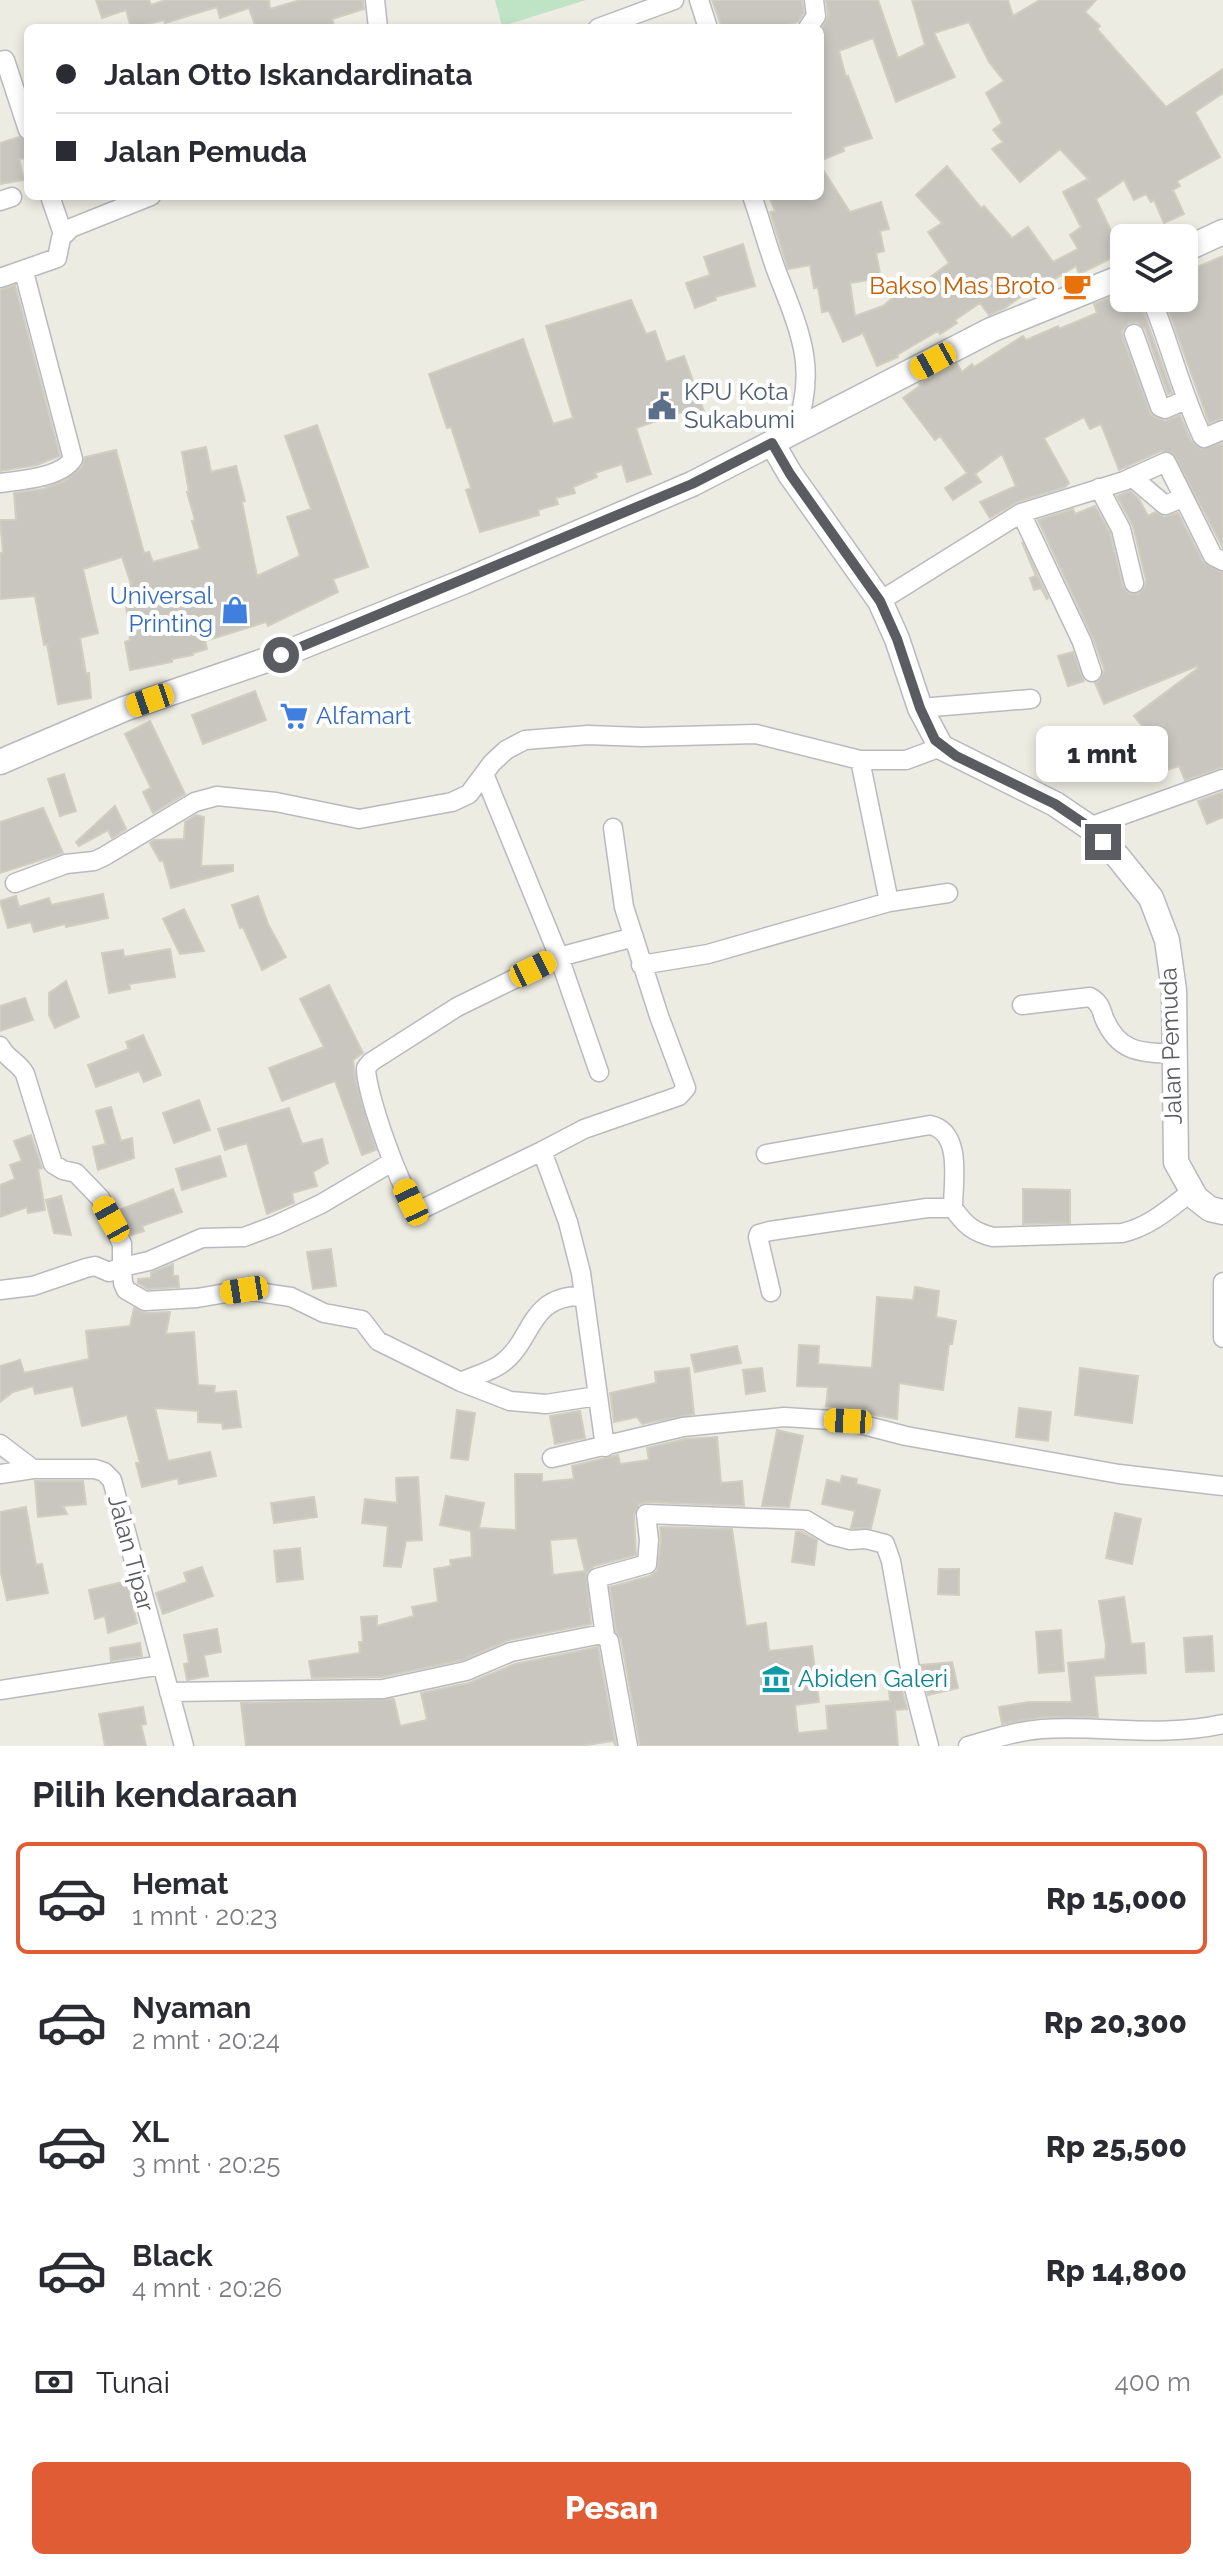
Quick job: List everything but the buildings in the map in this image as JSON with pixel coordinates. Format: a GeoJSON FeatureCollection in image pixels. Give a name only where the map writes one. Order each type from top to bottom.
{"type":"FeatureCollection","features":[{"type":"Feature","properties":{"kind":"main road"},"geometry":{"type":"LineString","coordinates":[[1198,244],[1223,232]]}},
{"type":"Feature","properties":{"kind":"main road"},"geometry":{"type":"LineString","coordinates":[[0,762],[124,709],[281,655],[463,582],[692,484],[991,330],[1110,282]]}},
{"type":"Feature","properties":{"kind":"main road"},"geometry":{"type":"LineString","coordinates":[[772,443],[790,474],[880,601],[897,639],[920,708],[941,747]]}},
{"type":"Feature","properties":{"kind":"main road","name":"Jalan Pemuda"},"geometry":{"type":"LineString","coordinates":[[941,747],[1055,804],[1089,827],[1151,898],[1167,940],[1174,990],[1174,1148],[1176,1162],[1191,1192]]}},
{"type":"Feature","properties":{"kind":"main road"},"geometry":{"type":"LineString","coordinates":[[1191,1192],[1210,1209],[1223,1212]]}},
{"type":"Feature","properties":{"kind":"street"},"geometry":{"type":"LineString","coordinates":[[375,0],[378,24]]}},
{"type":"Feature","properties":{"kind":"street"},"geometry":{"type":"LineString","coordinates":[[609,24],[674,0]]}},
{"type":"Feature","properties":{"kind":"street"},"geometry":{"type":"LineString","coordinates":[[699,0],[707,24]]}},
{"type":"Feature","properties":{"kind":"street"},"geometry":{"type":"LineString","coordinates":[[811,24],[816,16],[814,0]]}},
{"type":"Feature","properties":{"kind":"street"},"geometry":{"type":"LineString","coordinates":[[0,61],[5,60],[24,118]]}},
{"type":"Feature","properties":{"kind":"street"},"geometry":{"type":"LineString","coordinates":[[0,278],[57,258],[63,234],[51,200]]}},
{"type":"Feature","properties":{"kind":"street"},"geometry":{"type":"LineString","coordinates":[[63,234],[83,222],[141,200]]}},
{"type":"Feature","properties":{"kind":"street"},"geometry":{"type":"LineString","coordinates":[[753,200],[780,280],[791,302],[803,346],[805,404],[795,431]]}},
{"type":"Feature","properties":{"kind":"street"},"geometry":{"type":"LineString","coordinates":[[0,483],[27,480],[55,471],[68,466],[73,459],[24,272]]}},
{"type":"Feature","properties":{"kind":"street"},"geometry":{"type":"LineString","coordinates":[[1157,312],[1169,342],[1185,400],[1202,437],[1223,430]]}},
{"type":"Feature","properties":{"kind":"street"},"geometry":{"type":"LineString","coordinates":[[1134,334],[1160,407],[1165,409],[1185,400]]}},
{"type":"Feature","properties":{"kind":"street"},"geometry":{"type":"LineString","coordinates":[[880,601],[1021,513],[1132,477],[1166,462],[1213,556],[1223,561]]}},
{"type":"Feature","properties":{"kind":"street"},"geometry":{"type":"LineString","coordinates":[[1132,477],[1165,505],[1183,498]]}},
{"type":"Feature","properties":{"kind":"street"},"geometry":{"type":"LineString","coordinates":[[1099,488],[1121,529],[1134,583]]}},
{"type":"Feature","properties":{"kind":"street"},"geometry":{"type":"LineString","coordinates":[[1021,513],[1082,642],[1092,672]]}},
{"type":"Feature","properties":{"kind":"street"},"geometry":{"type":"LineString","coordinates":[[920,708],[1031,699]]}},
{"type":"Feature","properties":{"kind":"street"},"geometry":{"type":"LineString","coordinates":[[15,883],[66,864],[94,861],[195,802],[217,796],[276,802],[359,819],[463,798],[506,750],[525,740],[588,735],[756,734],[860,760],[906,760],[941,747]]}},
{"type":"Feature","properties":{"kind":"street"},"geometry":{"type":"LineString","coordinates":[[860,760],[889,902]]}},
{"type":"Feature","properties":{"kind":"street"},"geometry":{"type":"LineString","coordinates":[[484,774],[559,957],[599,1072]]}},
{"type":"Feature","properties":{"kind":"street"},"geometry":{"type":"LineString","coordinates":[[1089,827],[1223,779]]}},
{"type":"Feature","properties":{"kind":"street"},"geometry":{"type":"LineString","coordinates":[[613,828],[624,907],[634,937],[641,965],[683,1075],[686,1092],[584,1129],[421,1212],[411,1202],[392,1162],[365,1072],[368,1065],[457,1007],[559,957],[634,937]]}},
{"type":"Feature","properties":{"kind":"street"},"geometry":{"type":"LineString","coordinates":[[641,965],[708,954],[889,902],[948,893]]}},
{"type":"Feature","properties":{"kind":"street"},"geometry":{"type":"LineString","coordinates":[[1022,1005],[1090,997],[1098,1003],[1116,1040],[1136,1051],[1174,1054]]}},
{"type":"Feature","properties":{"kind":"street"},"geometry":{"type":"LineString","coordinates":[[0,1046],[8,1059],[21,1066],[25,1074],[53,1164],[59,1169],[76,1173],[100,1198],[122,1244],[126,1290],[145,1301],[197,1298],[244,1290],[291,1297],[324,1313],[357,1318],[365,1323],[378,1341],[461,1382],[510,1401],[546,1404],[597,1396]]}},
{"type":"Feature","properties":{"kind":"street"},"geometry":{"type":"LineString","coordinates":[[766,1154],[930,1125],[942,1127],[953,1146],[953,1208],[966,1226],[976,1233],[993,1237],[1122,1233],[1139,1229],[1191,1192]]}},
{"type":"Feature","properties":{"kind":"street"},"geometry":{"type":"LineString","coordinates":[[542,1151],[568,1222],[581,1273],[605,1447]]}},
{"type":"Feature","properties":{"kind":"street"},"geometry":{"type":"LineString","coordinates":[[0,1290],[33,1286],[95,1266],[109,1272],[149,1261],[202,1238],[244,1237],[321,1204],[392,1162]]}},
{"type":"Feature","properties":{"kind":"street"},"geometry":{"type":"LineString","coordinates":[[771,1292],[759,1234],[801,1225],[927,1208],[953,1208]]}},
{"type":"Feature","properties":{"kind":"street"},"geometry":{"type":"LineString","coordinates":[[1223,1282],[1223,1338]]}},
{"type":"Feature","properties":{"kind":"street"},"geometry":{"type":"LineString","coordinates":[[461,1382],[501,1364],[512,1353],[528,1326],[552,1301],[567,1296],[583,1296]]}},
{"type":"Feature","properties":{"kind":"street"},"geometry":{"type":"LineString","coordinates":[[552,1458],[683,1427],[784,1417],[848,1421],[906,1436],[1119,1474],[1223,1486]]}},
{"type":"Feature","properties":{"kind":"street"},"geometry":{"type":"LineString","coordinates":[[0,1444],[33,1469]]}},
{"type":"Feature","properties":{"kind":"street","name":"Jalan Tipar"},"geometry":{"type":"LineString","coordinates":[[0,1474],[33,1469],[95,1469],[112,1480],[184,1746]]}},
{"type":"Feature","properties":{"kind":"street"},"geometry":{"type":"LineString","coordinates":[[628,1746],[609,1641],[605,1636],[597,1578],[647,1564],[649,1540],[646,1514],[806,1520],[831,1535],[885,1544],[891,1561],[912,1680],[929,1746]]}},
{"type":"Feature","properties":{"kind":"street"},"geometry":{"type":"LineString","coordinates":[[169,1692],[383,1689],[466,1671],[511,1652],[597,1634],[605,1636]]}},
{"type":"Feature","properties":{"kind":"street"},"geometry":{"type":"LineString","coordinates":[[0,1690],[162,1665]]}},
{"type":"Feature","properties":{"kind":"street"},"geometry":{"type":"LineString","coordinates":[[968,1746],[1039,1730],[1192,1731],[1223,1724]]}},
{"type":"Feature","properties":{"kind":"green space"},"geometry":{"type":"Polygon","coordinates":[[[495,0],[586,0],[508,24],[501,24],[495,0]]]}},
{"type":"Feature","properties":{"kind":"place","name":"Bakso Mas Broto"},"geometry":{"type":"Point","coordinates":[1077,286]}},
{"type":"Feature","properties":{"kind":"place","name":"KPU Kota Sukabumi"},"geometry":{"type":"Point","coordinates":[662,406]}},
{"type":"Feature","properties":{"kind":"place","name":"Universal Printing"},"geometry":{"type":"Point","coordinates":[235,610]}},
{"type":"Feature","properties":{"kind":"place","name":"Alfamart"},"geometry":{"type":"Point","coordinates":[294,716]}},
{"type":"Feature","properties":{"kind":"place","name":"Abiden Galeri"},"geometry":{"type":"Point","coordinates":[776,1679]}},
{"type":"Feature","properties":{"kind":"route"},"geometry":{"type":"LineString","coordinates":[[281,655],[463,582],[692,484],[772,443],[790,474],[880,601],[935,740],[956,756],[1055,804],[1089,827],[1103,842]]}}]}
